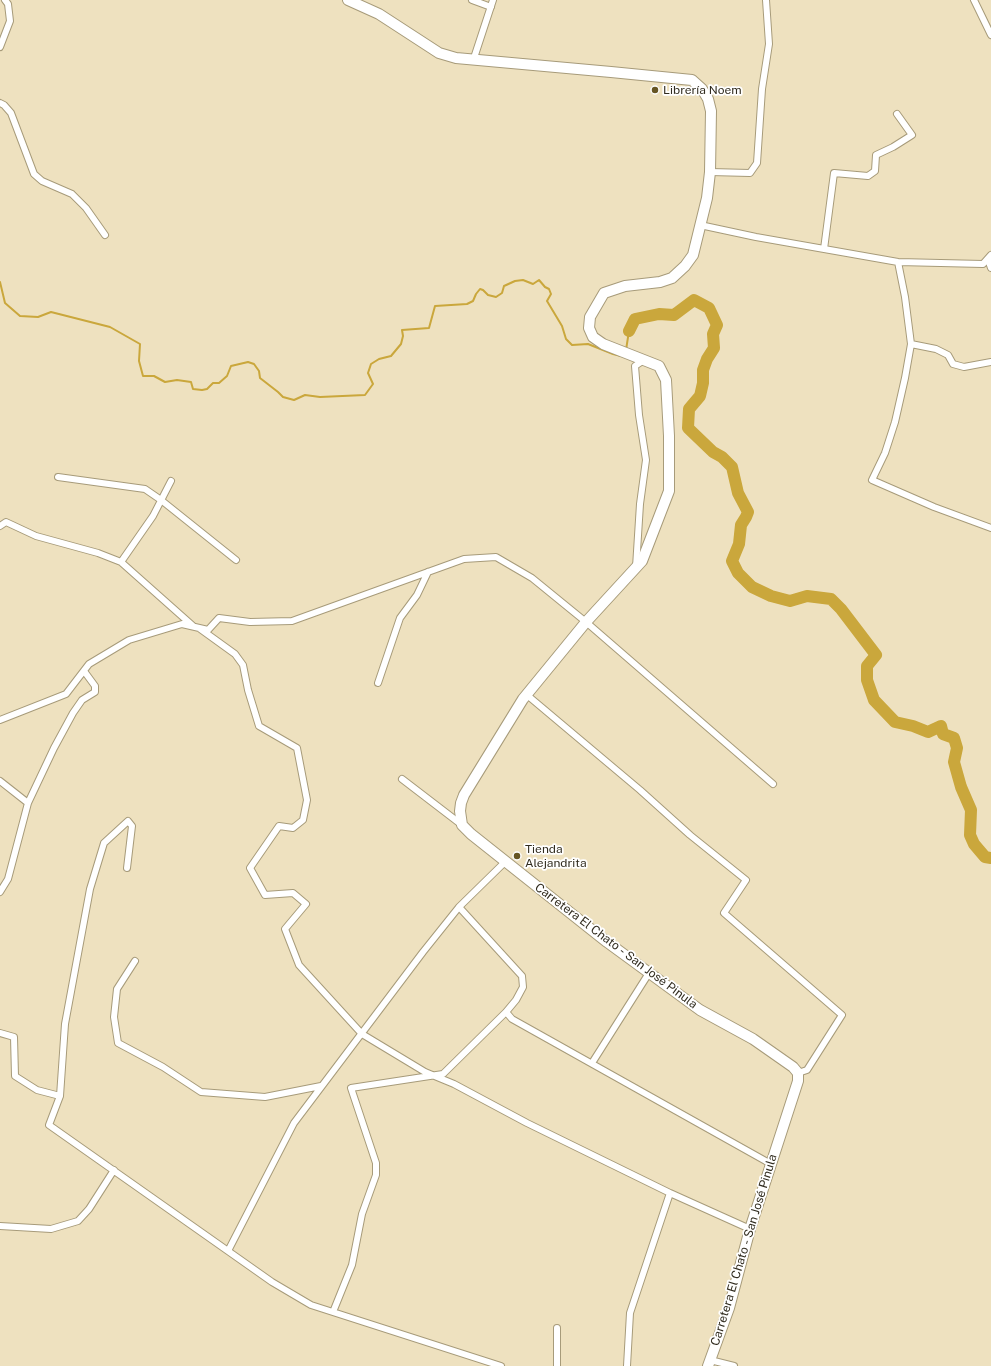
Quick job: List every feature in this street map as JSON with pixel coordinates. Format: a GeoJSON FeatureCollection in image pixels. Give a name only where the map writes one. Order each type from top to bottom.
{"type":"FeatureCollection","features":[{"type":"Feature","properties":{"kind":"main road"},"geometry":{"type":"LineString","coordinates":[[348,0],[380,14],[439,53],[456,58],[473,61],[692,80],[702,89],[708,99],[711,111],[710,172],[707,198],[693,255],[685,266],[672,278],[660,282],[625,286],[604,293],[590,317],[589,328],[593,337],[603,344],[659,366],[666,380],[669,436],[669,491],[642,561],[586,622],[527,695],[464,795],[460,811],[462,825]]}},
{"type":"Feature","properties":{"kind":"main road","name":"Carretera El Chato - San José Pinula"},"geometry":{"type":"LineString","coordinates":[[462,825],[471,834],[607,942],[700,1010],[753,1039],[793,1067],[798,1073],[798,1081],[750,1229],[729,1308],[709,1363]]}},
{"type":"Feature","properties":{"kind":"street"},"geometry":{"type":"LineString","coordinates":[[0,47],[10,21],[8,4],[5,0]]}},
{"type":"Feature","properties":{"kind":"street"},"geometry":{"type":"LineString","coordinates":[[472,0],[491,7]]}},
{"type":"Feature","properties":{"kind":"street"},"geometry":{"type":"LineString","coordinates":[[473,61],[493,0]]}},
{"type":"Feature","properties":{"kind":"street"},"geometry":{"type":"LineString","coordinates":[[710,172],[750,173],[757,163],[762,90],[769,44],[766,0]]}},
{"type":"Feature","properties":{"kind":"street"},"geometry":{"type":"LineString","coordinates":[[974,0],[991,35]]}},
{"type":"Feature","properties":{"kind":"street"},"geometry":{"type":"LineString","coordinates":[[0,103],[4,105],[11,113],[34,174],[42,181],[72,194],[86,208],[105,235]]}},
{"type":"Feature","properties":{"kind":"street"},"geometry":{"type":"LineString","coordinates":[[824,249],[834,173],[868,176],[876,171],[876,156],[912,135],[897,114]]}},
{"type":"Feature","properties":{"kind":"street"},"geometry":{"type":"LineString","coordinates":[[700,225],[756,237],[898,262],[983,264],[990,257]]}},
{"type":"Feature","properties":{"kind":"street"},"geometry":{"type":"LineString","coordinates":[[990,257],[991,268]]}},
{"type":"Feature","properties":{"kind":"street"},"geometry":{"type":"LineString","coordinates":[[898,262],[905,297],[911,344],[896,422],[885,452],[872,480],[934,507],[991,528]]}},
{"type":"Feature","properties":{"kind":"street"},"geometry":{"type":"LineString","coordinates":[[911,344],[936,349],[948,355],[953,364],[964,367],[991,362]]}},
{"type":"Feature","properties":{"kind":"street"},"geometry":{"type":"LineString","coordinates":[[636,568],[640,504],[646,460],[639,415],[635,366],[640,358]]}},
{"type":"Feature","properties":{"kind":"street"},"geometry":{"type":"LineString","coordinates":[[58,477],[145,489],[236,560]]}},
{"type":"Feature","properties":{"kind":"street"},"geometry":{"type":"LineString","coordinates":[[121,562],[153,516],[170,481]]}},
{"type":"Feature","properties":{"kind":"street"},"geometry":{"type":"LineString","coordinates":[[0,526],[6,522],[36,536],[98,553],[121,562],[197,627],[235,654],[243,665],[248,690],[259,726],[297,748],[307,800],[303,820],[293,828],[279,826],[250,868],[265,895],[293,893],[306,904],[285,929],[299,965],[362,1034],[425,1072],[454,1084],[527,1123],[670,1193],[750,1229]]}},
{"type":"Feature","properties":{"kind":"street"},"geometry":{"type":"LineString","coordinates":[[0,720],[66,694],[89,664],[129,640],[182,624],[208,630],[219,618],[250,622],[292,621],[464,559],[496,557],[532,578],[586,622],[773,784]]}},
{"type":"Feature","properties":{"kind":"street"},"geometry":{"type":"LineString","coordinates":[[378,683],[400,618],[417,595],[428,572]]}},
{"type":"Feature","properties":{"kind":"street"},"geometry":{"type":"LineString","coordinates":[[0,892],[8,879],[28,803],[54,748],[73,713],[82,700],[95,692],[95,686],[84,671]]}},
{"type":"Feature","properties":{"kind":"street"},"geometry":{"type":"LineString","coordinates":[[527,695],[640,790],[690,835],[746,880],[724,913],[842,1015],[807,1070],[798,1073]]}},
{"type":"Feature","properties":{"kind":"street"},"geometry":{"type":"LineString","coordinates":[[402,779],[462,825]]}},
{"type":"Feature","properties":{"kind":"street"},"geometry":{"type":"LineString","coordinates":[[0,781],[28,803]]}},
{"type":"Feature","properties":{"kind":"street"},"geometry":{"type":"LineString","coordinates":[[127,868],[132,826],[128,821],[104,843],[90,889],[65,1024],[60,1096],[49,1125],[272,1282],[310,1305],[501,1366]]}},
{"type":"Feature","properties":{"kind":"street"},"geometry":{"type":"LineString","coordinates":[[228,1251],[294,1123],[353,1043],[362,1034],[423,952],[459,907],[506,861]]}},
{"type":"Feature","properties":{"kind":"street"},"geometry":{"type":"LineString","coordinates":[[334,1312],[352,1265],[362,1214],[376,1175],[376,1163],[351,1088],[443,1074],[506,1012],[516,1000],[523,987],[522,976],[459,907]]}},
{"type":"Feature","properties":{"kind":"street"},"geometry":{"type":"LineString","coordinates":[[135,961],[117,989],[114,1017],[118,1043],[163,1067],[201,1092],[265,1097],[321,1086]]}},
{"type":"Feature","properties":{"kind":"street"},"geometry":{"type":"LineString","coordinates":[[592,1064],[650,973]]}},
{"type":"Feature","properties":{"kind":"street"},"geometry":{"type":"LineString","coordinates":[[506,1012],[512,1019],[771,1164]]}},
{"type":"Feature","properties":{"kind":"street"},"geometry":{"type":"LineString","coordinates":[[0,1033],[14,1037],[15,1076],[37,1090],[60,1096]]}},
{"type":"Feature","properties":{"kind":"street"},"geometry":{"type":"LineString","coordinates":[[0,1226],[51,1229],[78,1221],[89,1209],[114,1170]]}},
{"type":"Feature","properties":{"kind":"street"},"geometry":{"type":"LineString","coordinates":[[628,1366],[630,1313],[670,1193]]}},
{"type":"Feature","properties":{"kind":"street"},"geometry":{"type":"LineString","coordinates":[[557,1328],[557,1366]]}},
{"type":"Feature","properties":{"kind":"street"},"geometry":{"type":"LineString","coordinates":[[709,1363],[734,1366]]}},
{"type":"Feature","properties":{"kind":"waterway"},"geometry":{"type":"LineString","coordinates":[[0,282],[5,303],[20,316],[38,317],[51,312],[110,327],[140,344],[139,361],[143,376],[154,376],[165,382],[177,380],[191,382],[193,389],[207,389],[213,383],[219,383],[227,376],[231,366],[248,362],[254,364],[259,371],[260,378],[283,397],[294,400],[305,395],[320,397],[365,395],[373,384],[368,373],[371,364],[379,359],[391,356],[401,344],[403,336],[402,330],[429,328],[435,306],[467,304],[473,301],[480,289],[488,295],[496,297],[502,293],[504,286],[515,281],[523,280],[533,284],[539,280],[549,289],[551,294],[547,301],[562,326],[566,339],[572,345],[588,344],[621,356]]}},
{"type":"Feature","properties":{"kind":"waterway"},"geometry":{"type":"LineString","coordinates":[[629,331],[635,319],[659,314],[674,315],[694,300],[709,308],[717,325],[713,334],[714,348],[707,359],[703,370],[703,383],[700,396],[689,409],[688,428],[713,452],[722,457],[732,467],[738,493],[748,512],[741,525],[739,544],[732,561],[738,573],[752,587],[771,596],[790,601],[807,596],[831,599],[841,609],[876,655],[867,666],[867,680],[874,700],[895,722],[913,726],[928,732],[941,726],[943,734],[954,738],[957,748],[954,762],[961,787],[971,810],[970,835],[974,844],[985,857],[991,858]]}},
{"type":"Feature","properties":{"kind":"waterway"},"geometry":{"type":"LineString","coordinates":[[626,350],[629,331]]}},
{"type":"Feature","properties":{"kind":"place","name":"Librería Noem"},"geometry":{"type":"Point","coordinates":[655,90]}},
{"type":"Feature","properties":{"kind":"place","name":"Tienda Alejandrita"},"geometry":{"type":"Point","coordinates":[517,856]}}]}
